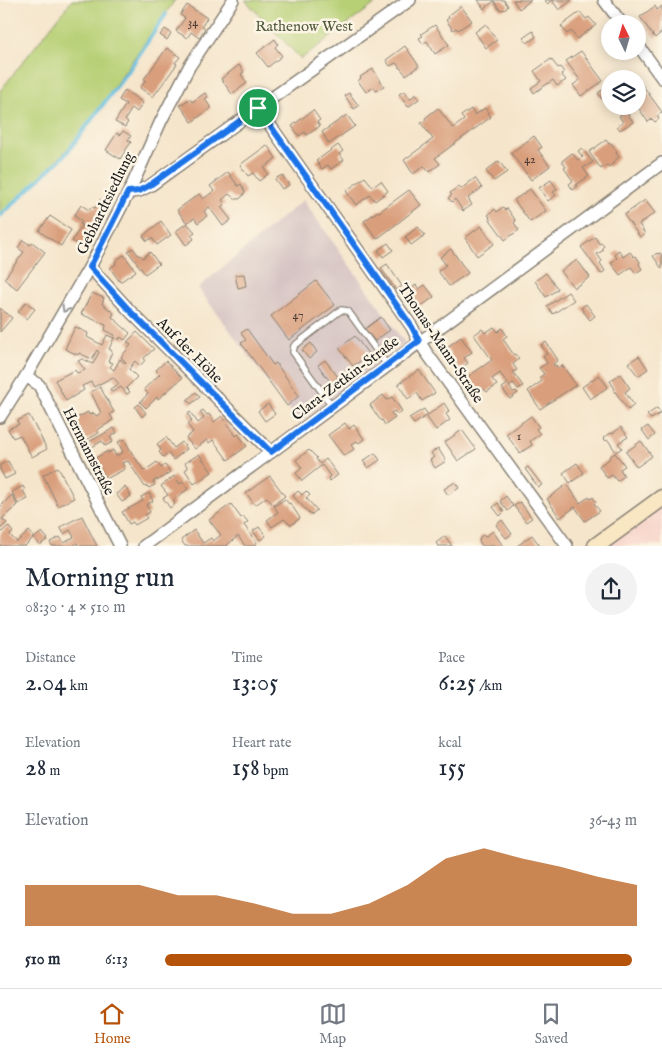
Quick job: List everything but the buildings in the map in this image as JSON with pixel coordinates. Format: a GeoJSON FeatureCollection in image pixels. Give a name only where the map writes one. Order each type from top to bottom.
{"type":"FeatureCollection","features":[{"type":"Feature","properties":{"kind":"main road"},"geometry":{"type":"LineString","coordinates":[[596,546],[662,498]]}},
{"type":"Feature","properties":{"kind":"street","name":"Gebhardtsiedlung"},"geometry":{"type":"LineString","coordinates":[[0,417],[90,267],[189,67],[234,0]]}},
{"type":"Feature","properties":{"kind":"street"},"geometry":{"type":"LineString","coordinates":[[128,192],[139,191],[150,185],[410,0]]}},
{"type":"Feature","properties":{"kind":"street"},"geometry":{"type":"LineString","coordinates":[[604,0],[615,15]]}},
{"type":"Feature","properties":{"kind":"street"},"geometry":{"type":"LineString","coordinates":[[646,56],[662,78]]}},
{"type":"Feature","properties":{"kind":"street","name":"Thomas-Mann-Straße"},"geometry":{"type":"LineString","coordinates":[[258,108],[412,327],[419,341],[567,546]]}},
{"type":"Feature","properties":{"kind":"street","name":"Clara-Zetkin-Straße"},"geometry":{"type":"LineString","coordinates":[[144,546],[662,163]]}},
{"type":"Feature","properties":{"kind":"street","name":"Auf der Höhe"},"geometry":{"type":"LineString","coordinates":[[90,267],[130,311],[271,452]]}},
{"type":"Feature","properties":{"kind":"street","name":"Hermannstraße"},"geometry":{"type":"LineString","coordinates":[[26,376],[39,385],[120,546]]}},
{"type":"Feature","properties":{"kind":"lane"},"geometry":{"type":"LineString","coordinates":[[332,406],[293,352],[294,346],[341,310],[348,311],[387,365]]}},
{"type":"Feature","properties":{"kind":"shaded area"},"geometry":{"type":"Polygon","coordinates":[[[303,200],[405,343],[299,423],[198,288],[303,200]]]}},
{"type":"Feature","properties":{"kind":"shaded area"},"geometry":{"type":"Polygon","coordinates":[[[662,505],[662,545],[606,545],[662,505]]]}},
{"type":"Feature","properties":{"kind":"green space"},"geometry":{"type":"Polygon","coordinates":[[[72,0],[175,0],[78,138],[7,212],[0,216],[0,91],[72,0]]]}},
{"type":"Feature","properties":{"kind":"green space","name":"Rathenow West"},"geometry":{"type":"Polygon","coordinates":[[[245,0],[380,0],[301,59],[245,0]]]}},
{"type":"Feature","properties":{"kind":"waterway"},"geometry":{"type":"LineString","coordinates":[[0,216],[65,155],[129,70],[166,14]]}},
{"type":"Feature","properties":{"kind":"route"},"geometry":{"type":"LineString","coordinates":[[258,108],[412,327],[419,341],[271,452],[130,311],[90,267],[128,192],[139,191],[150,185],[258,108]]}}]}
